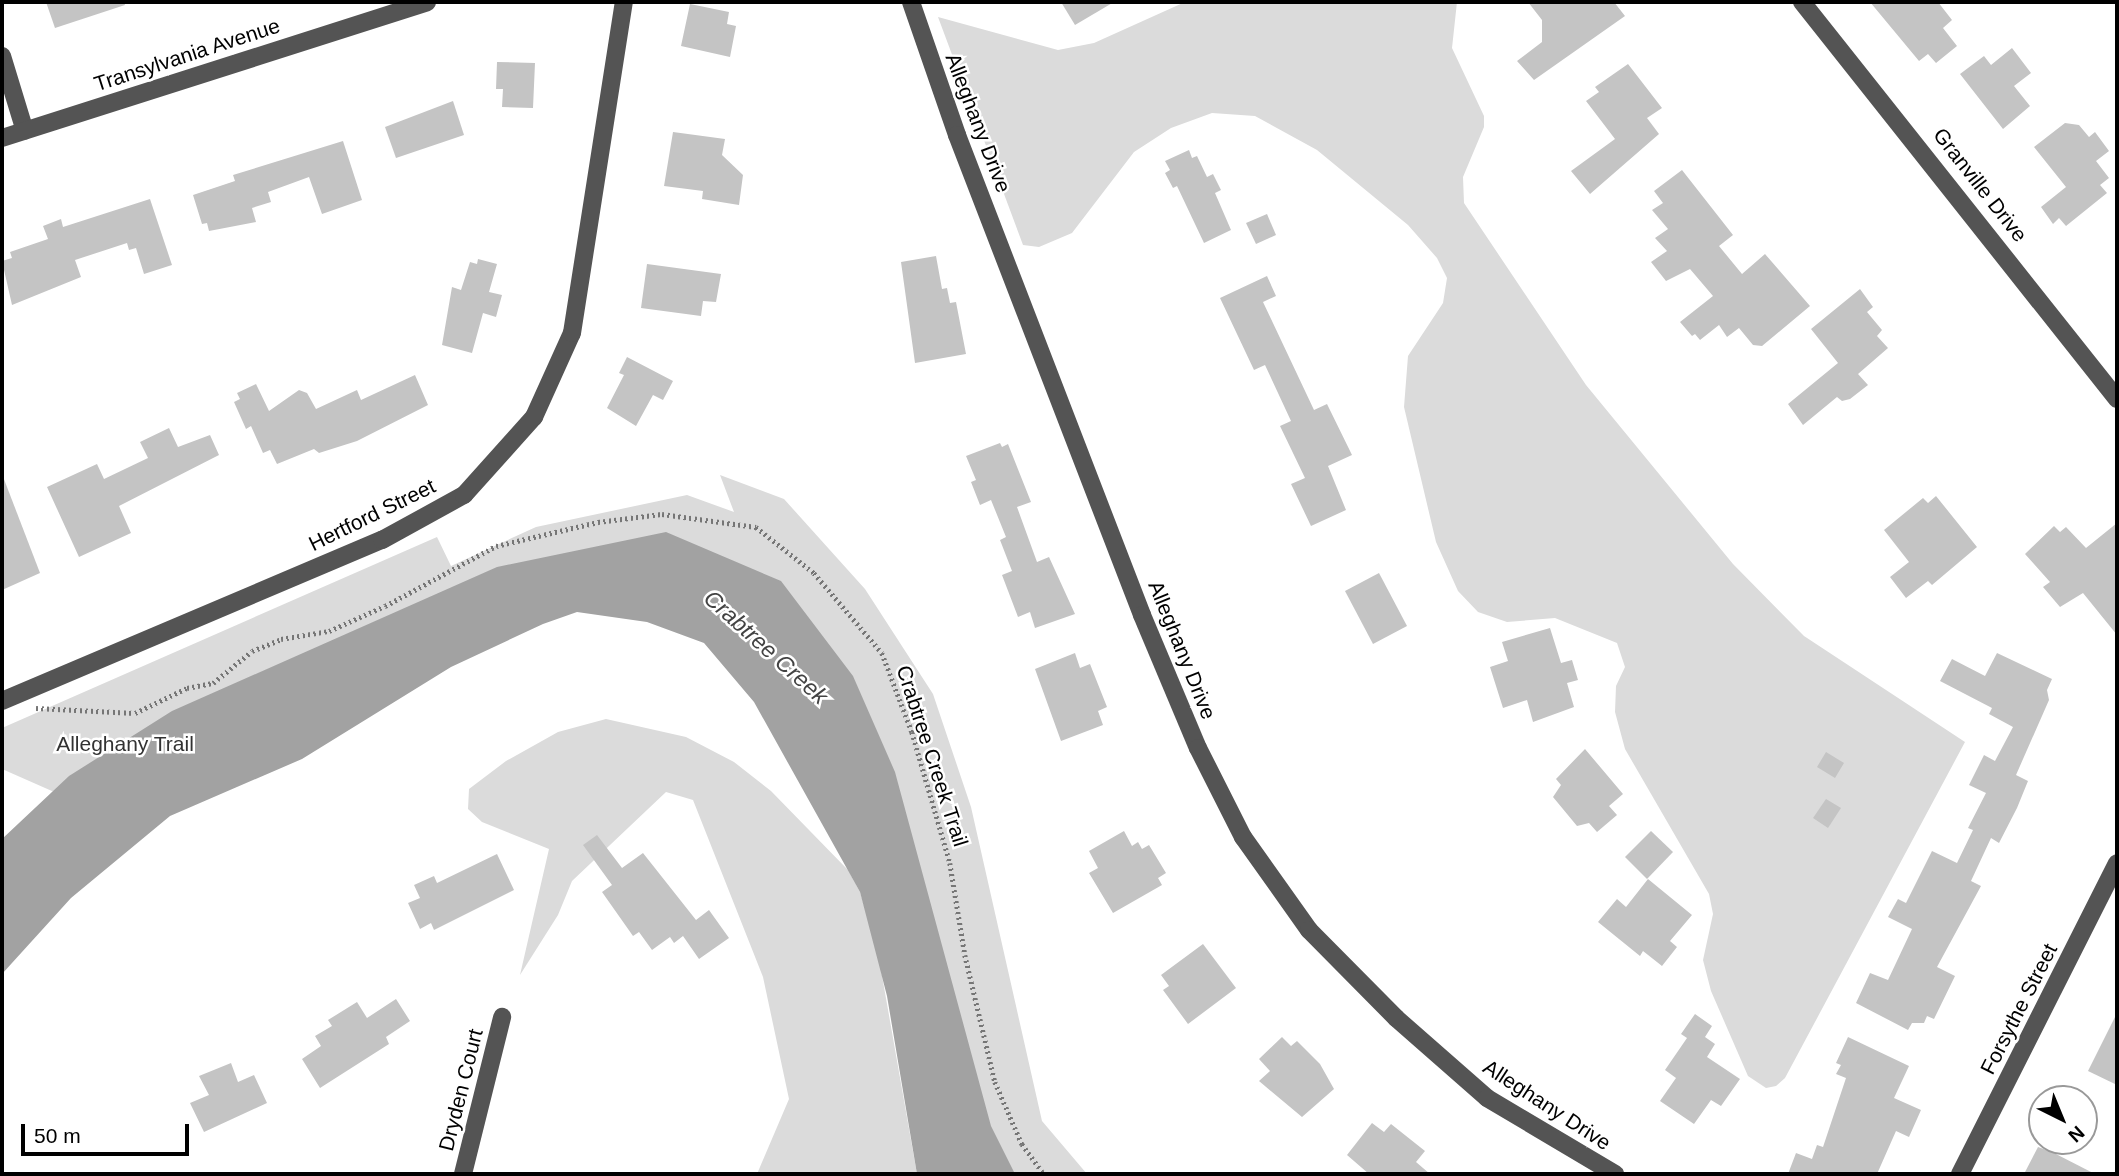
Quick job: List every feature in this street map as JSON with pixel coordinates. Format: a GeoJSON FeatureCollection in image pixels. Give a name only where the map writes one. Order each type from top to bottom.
{"type":"FeatureCollection","features":[{"type":"Feature","properties":{"kind":"street","name":"Transylvania Avenue"},"geometry":{"type":"LineString","coordinates":[[2,138],[427,2]]}},
{"type":"Feature","properties":{"kind":"street","name":"Hertford Street"},"geometry":{"type":"LineString","coordinates":[[2,701],[382,540],[464,495],[534,417],[572,333],[624,2]]}},
{"type":"Feature","properties":{"kind":"street","name":"Alleghany Drive"},"geometry":{"type":"LineString","coordinates":[[911,2],[957,135],[1142,615],[1198,748],[1243,837],[1309,930],[1396,1018],[1487,1098],[1615,1174]]}},
{"type":"Feature","properties":{"kind":"street","name":"Granville Drive"},"geometry":{"type":"LineString","coordinates":[[1802,2],[2117,400]]}},
{"type":"Feature","properties":{"kind":"street"},"geometry":{"type":"LineString","coordinates":[[2,56],[25,131]]}},
{"type":"Feature","properties":{"kind":"street","name":"Forsythe Street"},"geometry":{"type":"LineString","coordinates":[[1960,1174],[2117,863]]}},
{"type":"Feature","properties":{"kind":"street","name":"Dryden Court"},"geometry":{"type":"LineString","coordinates":[[463,1174],[502,1017]]}},
{"type":"Feature","properties":{"kind":"path","name":"Crabtree Creek Trail"},"geometry":{"type":"LineString","coordinates":[[30,708],[135,713],[187,688],[213,683],[252,651],[281,639],[328,631],[385,606],[420,584],[496,546],[598,522],[662,514],[756,527],[814,573],[882,653],[912,732],[950,863],[965,955],[995,1083],[1022,1144],[1044,1174]]}},
{"type":"Feature","properties":{"kind":"green space"},"geometry":{"type":"Polygon","coordinates":[[[1185,2],[1457,2],[1452,48],[1484,116],[1484,127],[1463,177],[1464,203],[1586,385],[1733,564],[1804,636],[1965,742],[1785,1078],[1776,1086],[1766,1088],[1748,1076],[1711,991],[1703,960],[1713,914],[1709,894],[1625,749],[1615,712],[1616,686],[1625,667],[1617,643],[1555,618],[1507,622],[1478,612],[1458,591],[1436,542],[1404,407],[1408,356],[1443,303],[1447,278],[1437,258],[1408,225],[1317,150],[1255,116],[1212,113],[1171,128],[1134,152],[1072,233],[1039,247],[1023,245],[938,17],[1058,50],[1094,43],[1185,2]]]}},
{"type":"Feature","properties":{"kind":"green space","name":"Alleghany Trail"},"geometry":{"type":"Polygon","coordinates":[[[720,475],[784,499],[865,589],[933,694],[971,807],[1042,1121],[1087,1174],[953,1174],[869,840],[698,596],[554,592],[120,821],[2,769],[2,728],[437,537],[451,566],[536,527],[687,495],[734,512],[720,475]]]}},
{"type":"Feature","properties":{"kind":"green space"},"geometry":{"type":"Polygon","coordinates":[[[606,719],[686,737],[734,762],[771,791],[848,870],[860,892],[878,953],[917,1174],[757,1174],[789,1099],[763,977],[693,800],[666,792],[572,881],[558,915],[520,975],[549,849],[482,822],[468,809],[469,789],[506,761],[558,732],[606,719]]]}},
{"type":"Feature","properties":{"kind":"water","name":"Crabtree Creek"},"geometry":{"type":"Polygon","coordinates":[[[666,532],[781,581],[853,676],[895,772],[991,1126],[1015,1174],[917,1174],[887,996],[860,892],[754,702],[704,643],[647,622],[577,612],[543,624],[451,667],[302,759],[170,816],[71,898],[2,974],[2,839],[69,776],[172,711],[497,567],[666,532]]]}},
{"type":"Feature","properties":{"kind":"building"},"geometry":{"type":"Polygon","coordinates":[[[46,2],[124,2],[125,5],[55,28],[46,2]]]}},
{"type":"Feature","properties":{"kind":"building"},"geometry":{"type":"Polygon","coordinates":[[[1061,2],[1114,2],[1075,25],[1061,2]]]}},
{"type":"Feature","properties":{"kind":"building"},"geometry":{"type":"Polygon","coordinates":[[[1528,2],[1614,2],[1625,16],[1534,80],[1517,61],[1542,42],[1542,20],[1528,2]]]}},
{"type":"Feature","properties":{"kind":"building"},"geometry":{"type":"Polygon","coordinates":[[[1870,2],[1938,2],[1952,20],[1943,28],[1957,46],[1936,63],[1928,54],[1919,61],[1870,2]]]}},
{"type":"Feature","properties":{"kind":"building"},"geometry":{"type":"Polygon","coordinates":[[[690,4],[729,12],[727,24],[736,26],[730,57],[681,46],[690,4]]]}},
{"type":"Feature","properties":{"kind":"building"},"geometry":{"type":"Polygon","coordinates":[[[2012,48],[2031,73],[2014,86],[2030,106],[2003,129],[1960,74],[1984,56],[1991,65],[2012,48]]]}},
{"type":"Feature","properties":{"kind":"building"},"geometry":{"type":"Polygon","coordinates":[[[497,62],[535,63],[533,108],[502,107],[503,89],[496,89],[497,62]]]}},
{"type":"Feature","properties":{"kind":"building"},"geometry":{"type":"Polygon","coordinates":[[[1628,64],[1662,108],[1647,118],[1659,134],[1590,194],[1571,171],[1615,139],[1586,101],[1599,92],[1595,87],[1628,64]]]}},
{"type":"Feature","properties":{"kind":"building"},"geometry":{"type":"Polygon","coordinates":[[[453,101],[464,135],[396,158],[385,127],[453,101]]]}},
{"type":"Feature","properties":{"kind":"building"},"geometry":{"type":"Polygon","coordinates":[[[2065,123],[2079,125],[2089,137],[2095,132],[2109,151],[2096,161],[2109,178],[2100,185],[2107,193],[2066,226],[2059,218],[2053,224],[2041,207],[2066,187],[2034,147],[2065,123]]]}},
{"type":"Feature","properties":{"kind":"building"},"geometry":{"type":"Polygon","coordinates":[[[673,132],[725,139],[722,155],[743,175],[739,205],[702,199],[703,191],[664,186],[673,132]]]}},
{"type":"Feature","properties":{"kind":"building"},"geometry":{"type":"Polygon","coordinates":[[[343,141],[362,200],[322,214],[309,177],[268,192],[271,202],[252,208],[256,222],[209,231],[207,223],[202,224],[193,195],[235,181],[233,175],[343,141]]]}},
{"type":"Feature","properties":{"kind":"building"},"geometry":{"type":"Polygon","coordinates":[[[1189,150],[1192,158],[1197,156],[1207,177],[1213,174],[1221,190],[1215,193],[1231,230],[1204,243],[1177,186],[1173,188],[1165,173],[1170,170],[1165,161],[1189,150]]]}},
{"type":"Feature","properties":{"kind":"building"},"geometry":{"type":"Polygon","coordinates":[[[1682,170],[1733,235],[1719,246],[1742,274],[1765,254],[1810,306],[1762,346],[1753,345],[1739,328],[1727,337],[1719,325],[1700,340],[1695,334],[1692,336],[1680,322],[1713,296],[1690,269],[1666,281],[1651,262],[1667,251],[1655,238],[1668,229],[1652,210],[1663,203],[1654,191],[1682,170]]]}},
{"type":"Feature","properties":{"kind":"building"},"geometry":{"type":"Polygon","coordinates":[[[150,199],[172,265],[144,274],[136,248],[129,250],[127,243],[75,260],[81,277],[12,305],[2,261],[12,258],[10,252],[48,239],[43,226],[61,219],[63,227],[150,199]]]}},
{"type":"Feature","properties":{"kind":"building"},"geometry":{"type":"Polygon","coordinates":[[[1267,214],[1276,235],[1256,244],[1246,223],[1267,214]]]}},
{"type":"Feature","properties":{"kind":"building"},"geometry":{"type":"Polygon","coordinates":[[[936,256],[942,289],[947,288],[950,303],[956,302],[966,354],[915,363],[901,262],[936,256]]]}},
{"type":"Feature","properties":{"kind":"building"},"geometry":{"type":"Polygon","coordinates":[[[478,259],[497,264],[489,292],[502,295],[496,317],[483,313],[472,353],[442,345],[452,287],[461,290],[470,262],[477,264],[478,259]]]}},
{"type":"Feature","properties":{"kind":"building"},"geometry":{"type":"Polygon","coordinates":[[[647,264],[721,274],[716,302],[703,301],[701,316],[641,308],[647,264]]]}},
{"type":"Feature","properties":{"kind":"building"},"geometry":{"type":"Polygon","coordinates":[[[1267,276],[1276,296],[1263,302],[1314,410],[1327,404],[1352,455],[1328,466],[1346,510],[1311,526],[1291,484],[1305,478],[1280,426],[1291,421],[1265,365],[1254,370],[1220,298],[1267,276]]]}},
{"type":"Feature","properties":{"kind":"building"},"geometry":{"type":"Polygon","coordinates":[[[1860,289],[1873,307],[1867,312],[1882,330],[1877,336],[1888,348],[1858,374],[1868,385],[1850,399],[1842,401],[1837,397],[1803,425],[1788,404],[1838,363],[1811,329],[1860,289]]]}},
{"type":"Feature","properties":{"kind":"building"},"geometry":{"type":"Polygon","coordinates":[[[627,357],[673,381],[663,400],[653,395],[636,426],[607,408],[624,375],[619,373],[627,357]]]}},
{"type":"Feature","properties":{"kind":"building"},"geometry":{"type":"Polygon","coordinates":[[[415,375],[428,405],[357,441],[319,453],[314,449],[277,464],[270,450],[263,453],[251,426],[246,429],[234,402],[240,399],[237,393],[256,384],[269,411],[299,390],[307,393],[316,409],[357,390],[361,400],[415,375]]]}},
{"type":"Feature","properties":{"kind":"building"},"geometry":{"type":"Polygon","coordinates":[[[169,428],[178,447],[210,435],[219,455],[119,506],[131,533],[79,557],[47,487],[97,464],[104,479],[148,458],[140,442],[169,428]]]}},
{"type":"Feature","properties":{"kind":"building"},"geometry":{"type":"Polygon","coordinates":[[[1000,443],[1002,447],[1008,444],[1031,502],[1017,507],[1037,562],[1049,557],[1075,614],[1035,628],[1030,612],[1018,617],[1002,575],[1012,571],[1000,540],[1006,537],[991,500],[980,505],[971,482],[976,480],[966,456],[1000,443]]]}},
{"type":"Feature","properties":{"kind":"building"},"geometry":{"type":"Polygon","coordinates":[[[2,474],[40,573],[2,590],[2,474]]]}},
{"type":"Feature","properties":{"kind":"building"},"geometry":{"type":"Polygon","coordinates":[[[1936,496],[1977,547],[1932,585],[1928,581],[1906,598],[1890,577],[1909,562],[1884,530],[1923,498],[1928,503],[1936,496]]]}},
{"type":"Feature","properties":{"kind":"building"},"geometry":{"type":"Polygon","coordinates":[[[2117,523],[2117,635],[2083,593],[2060,607],[2043,587],[2050,582],[2025,554],[2054,526],[2060,532],[2066,527],[2086,548],[2117,523]]]}},
{"type":"Feature","properties":{"kind":"building"},"geometry":{"type":"Polygon","coordinates":[[[1379,573],[1407,626],[1373,644],[1345,591],[1379,573]]]}},
{"type":"Feature","properties":{"kind":"building"},"geometry":{"type":"Polygon","coordinates":[[[1550,628],[1561,663],[1572,660],[1578,680],[1567,683],[1574,707],[1533,722],[1527,700],[1503,708],[1490,667],[1508,661],[1502,642],[1550,628]]]}},
{"type":"Feature","properties":{"kind":"building"},"geometry":{"type":"Polygon","coordinates":[[[1075,653],[1080,668],[1090,664],[1107,707],[1098,711],[1103,725],[1061,741],[1035,669],[1075,653]]]}},
{"type":"Feature","properties":{"kind":"building"},"geometry":{"type":"Polygon","coordinates":[[[1997,653],[2052,679],[2047,690],[2049,700],[2016,775],[2028,781],[2017,808],[1999,843],[1991,838],[1971,881],[1981,886],[1937,967],[1955,976],[1934,1019],[1927,1016],[1924,1023],[1912,1023],[1908,1030],[1856,1003],[1870,973],[1888,980],[1912,929],[1888,917],[1898,899],[1906,903],[1932,851],[1957,863],[1973,830],[1968,828],[1986,793],[1969,785],[1984,755],[1995,761],[2013,727],[1989,714],[1992,708],[1940,681],[1952,659],[1985,676],[1997,653]]]}},
{"type":"Feature","properties":{"kind":"building"},"geometry":{"type":"Polygon","coordinates":[[[1585,749],[1623,794],[1609,806],[1617,815],[1597,832],[1589,823],[1577,826],[1553,797],[1561,785],[1556,779],[1585,749]]]}},
{"type":"Feature","properties":{"kind":"building"},"geometry":{"type":"Polygon","coordinates":[[[1826,752],[1844,763],[1835,778],[1817,767],[1826,752]]]}},
{"type":"Feature","properties":{"kind":"building"},"geometry":{"type":"Polygon","coordinates":[[[1826,799],[1841,808],[1828,828],[1813,818],[1826,799]]]}},
{"type":"Feature","properties":{"kind":"building"},"geometry":{"type":"Polygon","coordinates":[[[1124,831],[1132,846],[1138,842],[1142,849],[1149,845],[1166,873],[1158,878],[1162,885],[1113,913],[1089,873],[1098,868],[1089,851],[1124,831]]]}},
{"type":"Feature","properties":{"kind":"building"},"geometry":{"type":"Polygon","coordinates":[[[1651,831],[1673,852],[1647,879],[1625,857],[1651,831]]]}},
{"type":"Feature","properties":{"kind":"building"},"geometry":{"type":"Polygon","coordinates":[[[597,835],[622,868],[643,853],[696,920],[709,910],[729,938],[699,959],[683,936],[674,943],[670,937],[652,950],[639,932],[633,936],[602,892],[612,885],[583,845],[597,835]]]}},
{"type":"Feature","properties":{"kind":"building"},"geometry":{"type":"Polygon","coordinates":[[[497,854],[514,890],[434,930],[431,923],[420,929],[408,903],[420,898],[414,885],[434,876],[437,883],[497,854]]]}},
{"type":"Feature","properties":{"kind":"building"},"geometry":{"type":"Polygon","coordinates":[[[1648,879],[1692,915],[1670,941],[1677,947],[1662,966],[1643,951],[1640,956],[1598,922],[1617,899],[1626,907],[1648,879]]]}},
{"type":"Feature","properties":{"kind":"building"},"geometry":{"type":"Polygon","coordinates":[[[1203,944],[1236,988],[1188,1024],[1163,990],[1169,986],[1161,975],[1203,944]]]}},
{"type":"Feature","properties":{"kind":"building"},"geometry":{"type":"Polygon","coordinates":[[[396,999],[410,1021],[386,1037],[389,1044],[320,1088],[302,1059],[321,1046],[315,1036],[332,1026],[328,1020],[357,1002],[367,1018],[396,999]]]}},
{"type":"Feature","properties":{"kind":"building"},"geometry":{"type":"Polygon","coordinates":[[[2117,1013],[2117,1085],[2088,1071],[2117,1013]]]}},
{"type":"Feature","properties":{"kind":"building"},"geometry":{"type":"Polygon","coordinates":[[[1695,1014],[1712,1026],[1705,1037],[1715,1044],[1707,1057],[1740,1079],[1721,1106],[1711,1100],[1694,1124],[1660,1101],[1676,1078],[1665,1070],[1687,1038],[1681,1034],[1695,1014]]]}},
{"type":"Feature","properties":{"kind":"building"},"geometry":{"type":"Polygon","coordinates":[[[1282,1037],[1291,1046],[1297,1041],[1320,1064],[1334,1089],[1302,1117],[1259,1081],[1270,1071],[1259,1059],[1282,1037]]]}},
{"type":"Feature","properties":{"kind":"building"},"geometry":{"type":"Polygon","coordinates":[[[1848,1037],[1909,1066],[1894,1098],[1921,1110],[1909,1137],[1896,1131],[1877,1174],[1788,1174],[1796,1153],[1812,1159],[1817,1145],[1823,1147],[1846,1078],[1836,1074],[1841,1065],[1836,1063],[1848,1037]]]}},
{"type":"Feature","properties":{"kind":"building"},"geometry":{"type":"Polygon","coordinates":[[[231,1063],[238,1082],[254,1075],[267,1103],[204,1132],[190,1103],[209,1095],[199,1076],[231,1063]]]}},
{"type":"Feature","properties":{"kind":"building"},"geometry":{"type":"Polygon","coordinates":[[[1372,1123],[1384,1132],[1391,1124],[1425,1151],[1416,1162],[1430,1174],[1369,1174],[1347,1155],[1372,1123]]]}},
{"type":"Feature","properties":{"kind":"building"},"geometry":{"type":"Polygon","coordinates":[[[2034,1155],[2058,1155],[2095,1174],[2024,1174],[2034,1155]]]}}]}
